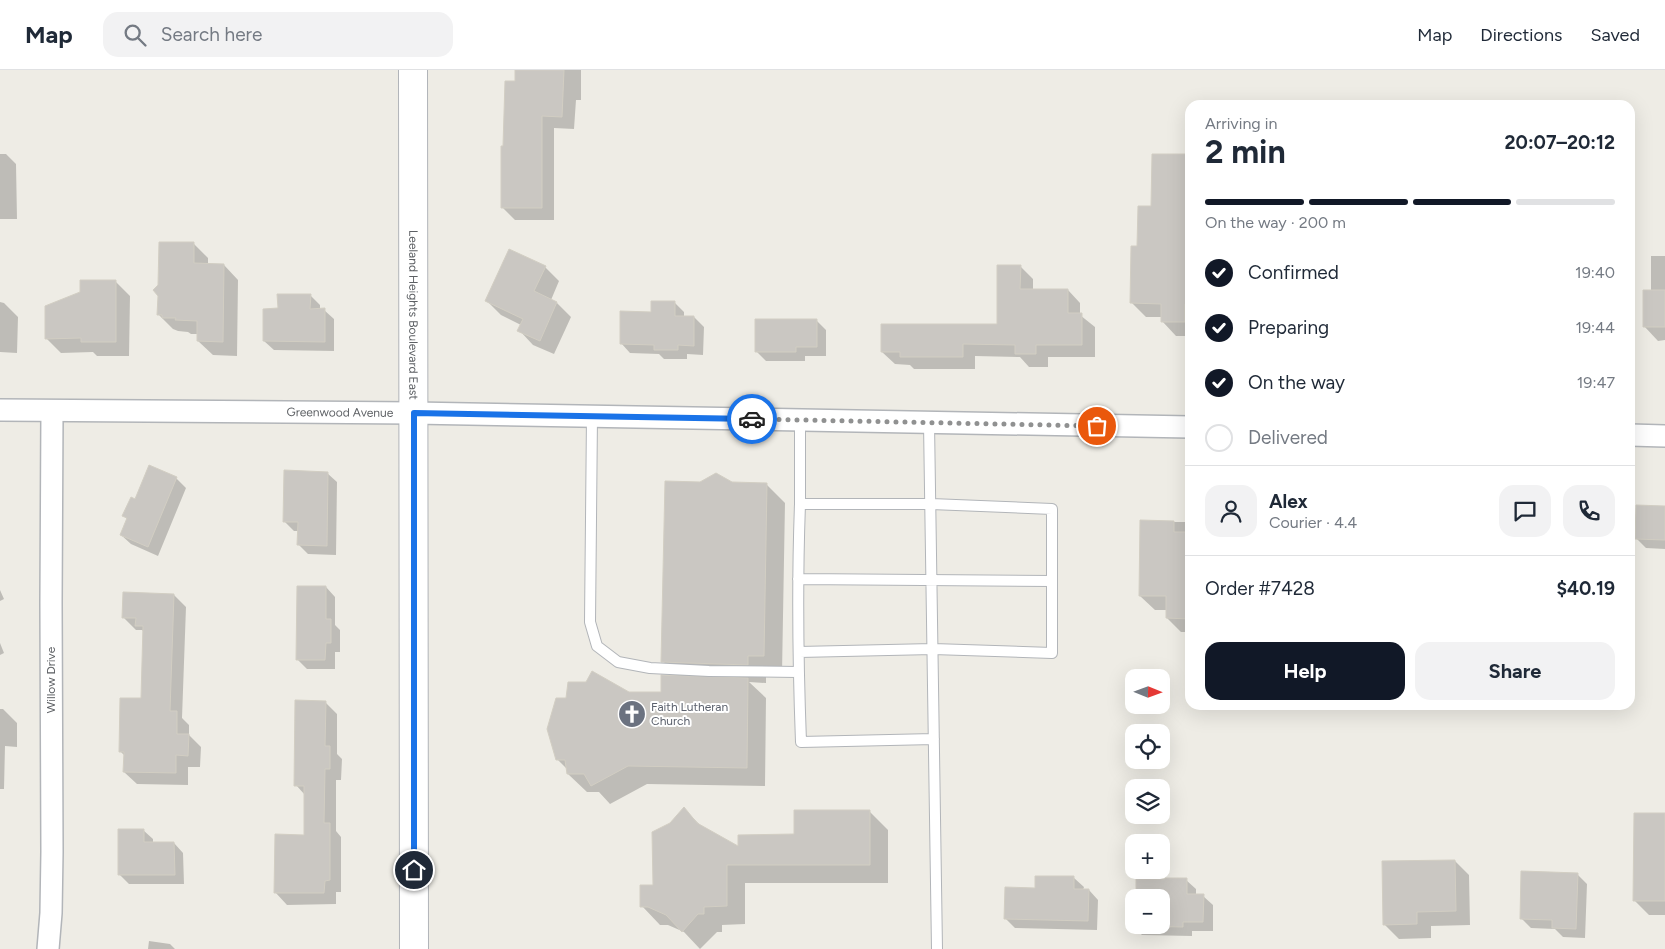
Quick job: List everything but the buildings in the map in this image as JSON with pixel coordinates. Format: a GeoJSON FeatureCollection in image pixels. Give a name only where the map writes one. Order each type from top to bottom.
{"type":"FeatureCollection","features":[{"type":"Feature","properties":{"kind":"main road","name":"Leeland Heights Boulevard East"},"geometry":{"type":"LineString","coordinates":[[413,70],[414,949]]}},
{"type":"Feature","properties":{"kind":"street","name":"Greenwood Avenue"},"geometry":{"type":"LineString","coordinates":[[0,410],[414,413],[1185,427]]}},
{"type":"Feature","properties":{"kind":"street","name":"Willow Drive"},"geometry":{"type":"LineString","coordinates":[[48,949],[51,913],[52,852],[52,410]]}},
{"type":"Feature","properties":{"kind":"street"},"geometry":{"type":"LineString","coordinates":[[1635,435],[1665,436]]}},
{"type":"Feature","properties":{"kind":"lane"},"geometry":{"type":"LineString","coordinates":[[592,416],[590,622],[597,646],[618,662],[650,668],[798,672]]}},
{"type":"Feature","properties":{"kind":"lane"},"geometry":{"type":"LineString","coordinates":[[800,420],[798,578],[800,652],[798,672],[801,742],[934,739]]}},
{"type":"Feature","properties":{"kind":"lane"},"geometry":{"type":"LineString","coordinates":[[929,423],[937,949]]}},
{"type":"Feature","properties":{"kind":"lane"},"geometry":{"type":"LineString","coordinates":[[800,504],[931,504],[1052,509],[1052,653],[933,650],[800,652]]}},
{"type":"Feature","properties":{"kind":"lane"},"geometry":{"type":"LineString","coordinates":[[798,578],[1052,581]]}},
{"type":"Feature","properties":{"kind":"way so far"},"geometry":{"type":"LineString","coordinates":[[752,419],[1097,426]]}},
{"type":"Feature","properties":{"kind":"place","name":"Faith Lutheran Church"},"geometry":{"type":"Point","coordinates":[632,714]}},
{"type":"Feature","properties":{"kind":"route"},"geometry":{"type":"LineString","coordinates":[[414,870],[414,413],[752,419]]}}]}
